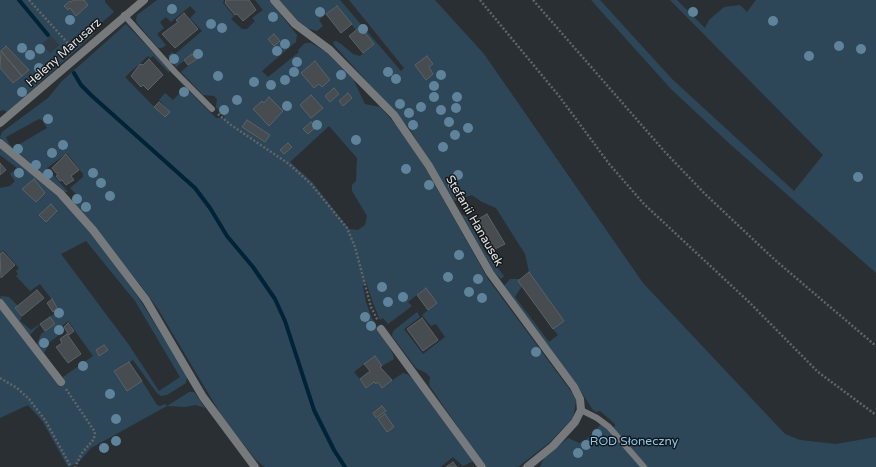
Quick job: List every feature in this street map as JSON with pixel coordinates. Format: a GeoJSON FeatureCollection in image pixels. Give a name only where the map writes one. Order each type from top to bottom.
{"type":"FeatureCollection","features":[{"type":"Feature","properties":{"kind":"street","name":"Heleny Marusarz"},"geometry":{"type":"LineString","coordinates":[[0,123],[59,74],[78,55],[124,15],[144,0]]}},
{"type":"Feature","properties":{"kind":"street","name":"Stefanii Hanausek"},"geometry":{"type":"LineString","coordinates":[[274,0],[294,24],[330,50],[394,115],[429,166],[490,273],[574,388],[580,399],[581,410]]}},
{"type":"Feature","properties":{"kind":"street"},"geometry":{"type":"LineString","coordinates":[[0,143],[60,193],[93,230],[146,300],[203,397],[255,467]]}},
{"type":"Feature","properties":{"kind":"street"},"geometry":{"type":"LineString","coordinates":[[0,303],[61,382]]}},
{"type":"Feature","properties":{"kind":"street"},"geometry":{"type":"LineString","coordinates":[[381,329],[482,467]]}},
{"type":"Feature","properties":{"kind":"street"},"geometry":{"type":"LineString","coordinates":[[527,467],[557,442],[575,422],[581,410]]}},
{"type":"Feature","properties":{"kind":"lane"},"geometry":{"type":"LineString","coordinates":[[124,15],[175,72],[212,109]]}},
{"type":"Feature","properties":{"kind":"lane"},"geometry":{"type":"LineString","coordinates":[[581,410],[597,418],[609,427],[644,467]]}},
{"type":"Feature","properties":{"kind":"path"},"geometry":{"type":"LineString","coordinates":[[29,0],[78,55]]}},
{"type":"Feature","properties":{"kind":"path"},"geometry":{"type":"LineString","coordinates":[[480,0],[559,96],[610,165],[644,204],[749,302],[818,372],[876,415]]}},
{"type":"Feature","properties":{"kind":"path"},"geometry":{"type":"LineString","coordinates":[[533,0],[665,152],[705,194],[775,260],[876,346]]}},
{"type":"Feature","properties":{"kind":"path"},"geometry":{"type":"LineString","coordinates":[[212,109],[230,125],[289,164],[311,184],[347,228],[355,247],[371,307],[381,329]]}},
{"type":"Feature","properties":{"kind":"path"},"geometry":{"type":"LineString","coordinates":[[0,378],[17,388],[29,399],[45,420],[71,467]]}},
{"type":"Feature","properties":{"kind":"path"},"geometry":{"type":"LineString","coordinates":[[61,382],[95,432],[94,439],[82,453],[75,467]]}},
{"type":"Feature","properties":{"kind":"shaded area"},"geometry":{"type":"Polygon","coordinates":[[[51,35],[59,45],[50,53],[42,44],[51,35]]]}},
{"type":"Feature","properties":{"kind":"green space"},"geometry":{"type":"Polygon","coordinates":[[[0,0],[105,0],[114,12],[100,24],[93,35],[7,112],[4,110],[0,111],[0,68],[13,83],[28,70],[7,46],[0,52],[0,0]],[[51,36],[42,44],[50,53],[59,45],[51,36]]]}},
{"type":"Feature","properties":{"kind":"green space"},"geometry":{"type":"Polygon","coordinates":[[[157,0],[224,0],[223,3],[234,16],[231,19],[242,29],[247,29],[255,21],[252,18],[263,10],[255,0],[269,0],[297,35],[296,42],[262,71],[268,77],[299,52],[298,50],[305,43],[311,43],[326,52],[353,79],[365,104],[380,107],[400,129],[426,169],[488,279],[573,394],[576,401],[573,418],[550,442],[518,467],[487,467],[477,455],[429,385],[430,377],[426,373],[416,368],[392,336],[393,331],[417,312],[420,317],[404,329],[423,354],[445,337],[436,324],[431,326],[422,315],[437,303],[425,288],[408,302],[412,306],[388,324],[383,318],[380,320],[366,282],[363,286],[366,302],[372,318],[393,354],[394,359],[382,366],[375,356],[354,372],[367,388],[374,382],[378,382],[382,387],[403,373],[407,374],[415,380],[473,461],[463,466],[453,457],[440,467],[265,467],[256,460],[223,418],[158,309],[72,200],[76,194],[70,188],[83,177],[83,174],[67,153],[47,168],[68,192],[65,192],[13,148],[7,145],[0,137],[2,132],[48,98],[62,81],[126,24],[170,70],[169,73],[153,56],[150,58],[148,56],[125,77],[164,117],[170,112],[159,100],[165,93],[173,100],[185,88],[177,79],[216,118],[225,118],[216,107],[217,99],[214,96],[203,95],[181,72],[196,59],[193,54],[176,67],[168,56],[172,52],[175,54],[202,31],[190,18],[196,12],[190,6],[171,22],[166,17],[160,22],[164,28],[157,34],[166,45],[162,48],[158,48],[137,23],[137,15],[157,0]],[[39,119],[6,137],[9,144],[13,148],[47,128],[42,120],[39,119]],[[329,126],[290,162],[312,182],[349,229],[358,230],[365,225],[367,216],[352,191],[352,185],[356,181],[357,158],[329,126]]]}},
{"type":"Feature","properties":{"kind":"green space","name":"ROD Słoneczny"},"geometry":{"type":"Polygon","coordinates":[[[279,0],[340,0],[401,71],[404,68],[349,0],[435,0],[484,54],[643,283],[785,434],[800,440],[836,444],[876,437],[876,467],[540,467],[544,458],[568,438],[579,443],[584,442],[601,424],[609,431],[615,426],[615,424],[600,411],[596,412],[593,410],[574,381],[504,286],[510,279],[520,279],[518,281],[522,286],[515,297],[549,342],[558,335],[553,329],[564,321],[529,272],[525,254],[496,208],[482,202],[472,195],[454,201],[409,128],[334,45],[333,42],[336,41],[353,54],[360,56],[373,44],[360,27],[356,30],[336,6],[319,20],[323,26],[317,31],[306,28],[302,26],[279,0]]]}},
{"type":"Feature","properties":{"kind":"green space"},"geometry":{"type":"Polygon","coordinates":[[[591,0],[600,0],[672,79],[794,191],[823,155],[670,0],[677,0],[705,28],[709,20],[724,7],[740,5],[747,12],[756,0],[876,0],[876,273],[731,145],[671,89],[591,0]]]}},
{"type":"Feature","properties":{"kind":"green space"},"geometry":{"type":"Polygon","coordinates":[[[0,147],[54,193],[90,230],[140,300],[187,376],[186,383],[167,395],[161,396],[157,393],[133,360],[114,371],[127,390],[142,381],[157,405],[160,406],[165,404],[167,406],[91,448],[78,463],[68,467],[43,422],[28,405],[0,418],[0,308],[60,387],[65,383],[63,377],[93,356],[68,321],[61,327],[64,331],[50,342],[44,353],[37,344],[41,334],[55,324],[50,318],[40,324],[30,335],[0,299],[1,296],[9,297],[18,306],[16,308],[22,316],[20,321],[31,330],[60,310],[40,284],[30,291],[16,276],[18,274],[16,271],[19,268],[3,250],[0,253],[0,188],[10,186],[15,181],[10,174],[17,168],[0,155],[0,147]],[[86,241],[61,254],[129,345],[159,391],[180,377],[135,301],[86,241]]]}},
{"type":"Feature","properties":{"kind":"green space"},"geometry":{"type":"Polygon","coordinates":[[[461,214],[466,216],[486,253],[504,276],[501,279],[495,273],[461,214]]]}},
{"type":"Feature","properties":{"kind":"green space"},"geometry":{"type":"Polygon","coordinates":[[[189,392],[194,392],[205,408],[196,405],[185,407],[167,406],[189,392]]]}},
{"type":"Feature","properties":{"kind":"building"},"geometry":{"type":"Polygon","coordinates":[[[74,0],[84,0],[88,5],[76,16],[70,8],[68,10],[64,6],[70,1],[71,2],[74,0]]]}},
{"type":"Feature","properties":{"kind":"building"},"geometry":{"type":"Polygon","coordinates":[[[226,0],[249,0],[256,10],[243,21],[237,14],[235,15],[225,3],[226,0]]]}},
{"type":"Feature","properties":{"kind":"building"},"geometry":{"type":"Polygon","coordinates":[[[337,6],[352,24],[341,33],[326,14],[337,6]]]}},
{"type":"Feature","properties":{"kind":"building"},"geometry":{"type":"Polygon","coordinates":[[[184,13],[198,29],[175,48],[162,34],[178,22],[176,20],[184,13]]]}},
{"type":"Feature","properties":{"kind":"building"},"geometry":{"type":"Polygon","coordinates":[[[360,27],[374,44],[363,53],[349,36],[360,27]]]}},
{"type":"Feature","properties":{"kind":"building"},"geometry":{"type":"Polygon","coordinates":[[[274,34],[280,41],[274,46],[268,39],[274,34]]]}},
{"type":"Feature","properties":{"kind":"building"},"geometry":{"type":"Polygon","coordinates":[[[6,46],[29,70],[22,76],[1,51],[6,46]]]}},
{"type":"Feature","properties":{"kind":"building"},"geometry":{"type":"Polygon","coordinates":[[[1,51],[22,76],[13,83],[0,68],[1,51]]]}},
{"type":"Feature","properties":{"kind":"building"},"geometry":{"type":"Polygon","coordinates":[[[192,54],[197,59],[188,65],[184,60],[192,54]]]}},
{"type":"Feature","properties":{"kind":"building"},"geometry":{"type":"Polygon","coordinates":[[[427,56],[433,64],[429,67],[433,74],[426,80],[415,65],[427,56]]]}},
{"type":"Feature","properties":{"kind":"building"},"geometry":{"type":"Polygon","coordinates":[[[149,59],[163,75],[148,90],[143,85],[141,87],[131,76],[140,64],[143,65],[149,59]]]}},
{"type":"Feature","properties":{"kind":"building"},"geometry":{"type":"Polygon","coordinates":[[[315,61],[330,80],[322,87],[319,84],[314,88],[301,73],[315,61]]]}},
{"type":"Feature","properties":{"kind":"building"},"geometry":{"type":"Polygon","coordinates":[[[334,88],[339,94],[330,102],[325,96],[334,88]]]}},
{"type":"Feature","properties":{"kind":"building"},"geometry":{"type":"Polygon","coordinates":[[[348,93],[352,98],[343,106],[339,101],[348,93]]]}},
{"type":"Feature","properties":{"kind":"building"},"geometry":{"type":"Polygon","coordinates":[[[311,95],[323,108],[311,118],[300,105],[311,95]]]}},
{"type":"Feature","properties":{"kind":"building"},"geometry":{"type":"Polygon","coordinates":[[[269,97],[283,111],[269,126],[253,109],[262,101],[264,103],[269,97]]]}},
{"type":"Feature","properties":{"kind":"building"},"geometry":{"type":"Polygon","coordinates":[[[159,102],[170,112],[165,117],[154,107],[159,102]]]}},
{"type":"Feature","properties":{"kind":"building"},"geometry":{"type":"Polygon","coordinates":[[[247,120],[270,135],[265,142],[242,127],[247,120]]]}},
{"type":"Feature","properties":{"kind":"building"},"geometry":{"type":"Polygon","coordinates":[[[311,122],[316,127],[308,134],[303,129],[311,122]]]}},
{"type":"Feature","properties":{"kind":"building"},"geometry":{"type":"Polygon","coordinates":[[[288,143],[292,147],[284,154],[280,150],[288,143]]]}},
{"type":"Feature","properties":{"kind":"building"},"geometry":{"type":"Polygon","coordinates":[[[66,154],[79,170],[71,176],[74,180],[66,185],[62,180],[60,181],[56,176],[58,175],[52,168],[66,154]]]}},
{"type":"Feature","properties":{"kind":"building"},"geometry":{"type":"Polygon","coordinates":[[[0,163],[6,170],[0,175],[0,163]]]}},
{"type":"Feature","properties":{"kind":"building"},"geometry":{"type":"Polygon","coordinates":[[[34,179],[45,193],[36,202],[22,189],[34,179]]]}},
{"type":"Feature","properties":{"kind":"building"},"geometry":{"type":"Polygon","coordinates":[[[51,204],[57,211],[46,222],[39,215],[51,204]]]}},
{"type":"Feature","properties":{"kind":"building"},"geometry":{"type":"Polygon","coordinates":[[[487,214],[505,244],[493,250],[475,221],[487,214]]]}},
{"type":"Feature","properties":{"kind":"building"},"geometry":{"type":"Polygon","coordinates":[[[3,252],[15,265],[1,278],[0,254],[3,252]]]}},
{"type":"Feature","properties":{"kind":"building"},"geometry":{"type":"Polygon","coordinates":[[[529,272],[564,321],[553,329],[518,281],[529,272]]]}},
{"type":"Feature","properties":{"kind":"building"},"geometry":{"type":"Polygon","coordinates":[[[426,288],[437,303],[428,310],[417,295],[426,288]]]}},
{"type":"Feature","properties":{"kind":"building"},"geometry":{"type":"Polygon","coordinates":[[[37,290],[44,298],[22,316],[15,308],[37,290]]]}},
{"type":"Feature","properties":{"kind":"building"},"geometry":{"type":"Polygon","coordinates":[[[52,299],[58,309],[53,312],[47,303],[52,299]]]}},
{"type":"Feature","properties":{"kind":"building"},"geometry":{"type":"Polygon","coordinates":[[[50,317],[55,324],[45,331],[40,324],[50,317]]]}},
{"type":"Feature","properties":{"kind":"building"},"geometry":{"type":"Polygon","coordinates":[[[422,318],[438,340],[423,351],[407,329],[422,318]]]}},
{"type":"Feature","properties":{"kind":"building"},"geometry":{"type":"Polygon","coordinates":[[[68,323],[74,331],[69,335],[64,327],[68,323]]]}},
{"type":"Feature","properties":{"kind":"building"},"geometry":{"type":"Polygon","coordinates":[[[67,334],[81,354],[68,363],[56,347],[62,343],[60,339],[67,334]]]}},
{"type":"Feature","properties":{"kind":"building"},"geometry":{"type":"Polygon","coordinates":[[[104,345],[108,350],[99,356],[96,350],[104,345]]]}},
{"type":"Feature","properties":{"kind":"building"},"geometry":{"type":"Polygon","coordinates":[[[375,356],[382,366],[380,367],[392,380],[382,388],[378,382],[376,384],[374,382],[366,388],[360,379],[370,371],[364,364],[375,356]]]}},
{"type":"Feature","properties":{"kind":"building"},"geometry":{"type":"Polygon","coordinates":[[[129,362],[142,381],[127,391],[114,371],[129,362]]]}},
{"type":"Feature","properties":{"kind":"building"},"geometry":{"type":"Polygon","coordinates":[[[382,406],[386,411],[376,418],[373,413],[382,406]]]}},
{"type":"Feature","properties":{"kind":"building"},"geometry":{"type":"Polygon","coordinates":[[[385,414],[394,427],[387,432],[378,419],[385,414]]]}},
{"type":"Feature","properties":{"kind":"building"},"geometry":{"type":"Polygon","coordinates":[[[453,462],[457,467],[446,467],[453,462]]]}},
{"type":"Feature","properties":{"kind":"waterway"},"geometry":{"type":"LineString","coordinates":[[19,0],[48,35]]}},
{"type":"Feature","properties":{"kind":"waterway"},"geometry":{"type":"LineString","coordinates":[[74,73],[81,85],[92,96],[195,188],[210,208],[227,236],[253,267],[275,299],[285,321],[314,410],[334,450],[345,467]]}}]}
